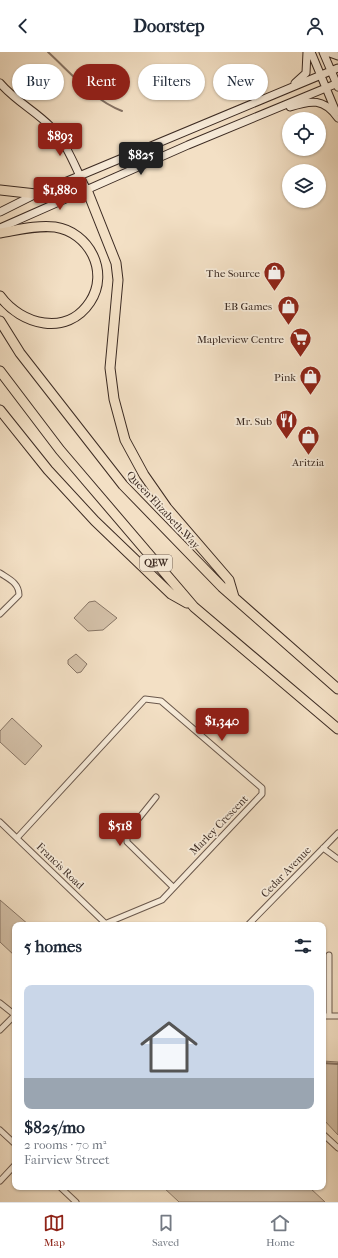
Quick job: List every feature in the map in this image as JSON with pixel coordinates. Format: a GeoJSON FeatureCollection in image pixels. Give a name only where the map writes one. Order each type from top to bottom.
{"type":"FeatureCollection","features":[{"type":"Feature","properties":{"kind":"highway"},"geometry":{"type":"LineString","coordinates":[[0,190],[36,194]]}},
{"type":"Feature","properties":{"kind":"highway"},"geometry":{"type":"LineString","coordinates":[[86,190],[116,263],[118,280],[110,368],[114,399],[125,440],[144,475],[168,508],[228,580],[235,599]]}},
{"type":"Feature","properties":{"kind":"highway"},"geometry":{"type":"LineString","coordinates":[[0,233],[45,226],[69,231],[81,239],[91,251],[96,266],[97,277],[94,294],[86,307],[76,316],[55,323],[37,323],[21,316],[0,296]]}},
{"type":"Feature","properties":{"kind":"highway","name":"Queen Elizabeth Way"},"geometry":{"type":"LineString","coordinates":[[0,321],[20,353],[122,485],[192,558],[235,599],[338,689]]}},
{"type":"Feature","properties":{"kind":"highway","name":"QEW"},"geometry":{"type":"LineString","coordinates":[[0,371],[33,418],[194,607],[338,729]]}},
{"type":"Feature","properties":{"kind":"highway"},"geometry":{"type":"LineString","coordinates":[[0,410],[48,470],[95,521],[171,594],[194,607]]}},
{"type":"Feature","properties":{"kind":"main road"},"geometry":{"type":"LineString","coordinates":[[277,94],[304,76],[307,52]]}},
{"type":"Feature","properties":{"kind":"main road"},"geometry":{"type":"LineString","coordinates":[[311,52],[338,117]]}},
{"type":"Feature","properties":{"kind":"main road"},"geometry":{"type":"LineString","coordinates":[[0,228],[259,116],[338,84],[334,69],[322,52]]}},
{"type":"Feature","properties":{"kind":"main road"},"geometry":{"type":"LineString","coordinates":[[327,52],[338,56]]}},
{"type":"Feature","properties":{"kind":"main road"},"geometry":{"type":"LineString","coordinates":[[0,212],[36,194],[80,177],[334,69]]}},
{"type":"Feature","properties":{"kind":"main road"},"geometry":{"type":"LineString","coordinates":[[0,83],[12,96],[52,128],[67,150],[86,190]]}},
{"type":"Feature","properties":{"kind":"main road"},"geometry":{"type":"LineString","coordinates":[[259,116],[307,102],[315,102],[331,108],[338,117]]}},
{"type":"Feature","properties":{"kind":"street"},"geometry":{"type":"LineString","coordinates":[[0,573],[17,585],[19,595],[0,614]]}},
{"type":"Feature","properties":{"kind":"street","name":"Marley Crescent"},"geometry":{"type":"LineString","coordinates":[[17,838],[146,700],[161,701],[262,788],[262,794],[172,887],[162,900],[110,922]]}},
{"type":"Feature","properties":{"kind":"street"},"geometry":{"type":"LineString","coordinates":[[156,797],[127,833],[126,837],[127,842],[172,887]]}},
{"type":"Feature","properties":{"kind":"street","name":"Francis Road"},"geometry":{"type":"LineString","coordinates":[[0,822],[103,922]]}},
{"type":"Feature","properties":{"kind":"street","name":"Cedar Avenue"},"geometry":{"type":"LineString","coordinates":[[251,922],[338,833]]}},
{"type":"Feature","properties":{"kind":"street"},"geometry":{"type":"LineString","coordinates":[[323,848],[338,859]]}},
{"type":"Feature","properties":{"kind":"street"},"geometry":{"type":"LineString","coordinates":[[329,956],[326,1016],[338,1016]]}},
{"type":"Feature","properties":{"kind":"street"},"geometry":{"type":"LineString","coordinates":[[0,1003],[12,1013]]}},
{"type":"Feature","properties":{"kind":"street"},"geometry":{"type":"LineString","coordinates":[[0,1030],[12,1018]]}},
{"type":"Feature","properties":{"kind":"street"},"geometry":{"type":"LineString","coordinates":[[0,1130],[12,1141]]}},
{"type":"Feature","properties":{"kind":"street"},"geometry":{"type":"LineString","coordinates":[[326,1137],[338,1148]]}},
{"type":"Feature","properties":{"kind":"street"},"geometry":{"type":"LineString","coordinates":[[0,1181],[12,1168]]}},
{"type":"Feature","properties":{"kind":"street"},"geometry":{"type":"LineString","coordinates":[[63,1190],[76,1202]]}},
{"type":"Feature","properties":{"kind":"shaded area"},"geometry":{"type":"Polygon","coordinates":[[[95,601],[117,618],[103,630],[88,631],[74,618],[89,602],[95,601]]]}},
{"type":"Feature","properties":{"kind":"shaded area"},"geometry":{"type":"Polygon","coordinates":[[[76,654],[87,664],[81,672],[77,673],[68,664],[68,660],[76,654]]]}},
{"type":"Feature","properties":{"kind":"shaded area"},"geometry":{"type":"Polygon","coordinates":[[[12,718],[42,746],[25,765],[0,742],[0,731],[12,718]]]}},
{"type":"Feature","properties":{"kind":"shaded area"},"geometry":{"type":"Polygon","coordinates":[[[0,900],[26,922],[12,922],[12,953],[0,942],[0,900]]]}},
{"type":"Feature","properties":{"kind":"shaded area"},"geometry":{"type":"Polygon","coordinates":[[[326,1061],[338,1062],[338,1135],[326,1122],[326,1061]]]}},
{"type":"Feature","properties":{"kind":"shaded area"},"geometry":{"type":"Polygon","coordinates":[[[166,1190],[312,1190],[325,1202],[179,1202],[166,1190]]]}},
{"type":"Feature","properties":{"kind":"waterway"},"geometry":{"type":"LineString","coordinates":[[48,52],[92,93],[101,100],[122,111]]}},
{"type":"Feature","properties":{"kind":"waterway"},"geometry":{"type":"LineString","coordinates":[[326,1063],[338,1064]]}},
{"type":"Feature","properties":{"kind":"place","name":"The Source"},"geometry":{"type":"Point","coordinates":[275,292]}},
{"type":"Feature","properties":{"kind":"place","name":"EB Games"},"geometry":{"type":"Point","coordinates":[288,326]}},
{"type":"Feature","properties":{"kind":"place","name":"Mapleview Centre"},"geometry":{"type":"Point","coordinates":[300,358]}},
{"type":"Feature","properties":{"kind":"place","name":"Pink"},"geometry":{"type":"Point","coordinates":[311,396]}},
{"type":"Feature","properties":{"kind":"place","name":"Mr. Sub"},"geometry":{"type":"Point","coordinates":[287,440]}},
{"type":"Feature","properties":{"kind":"place","name":"Aritzia"},"geometry":{"type":"Point","coordinates":[308,456]}}]}
